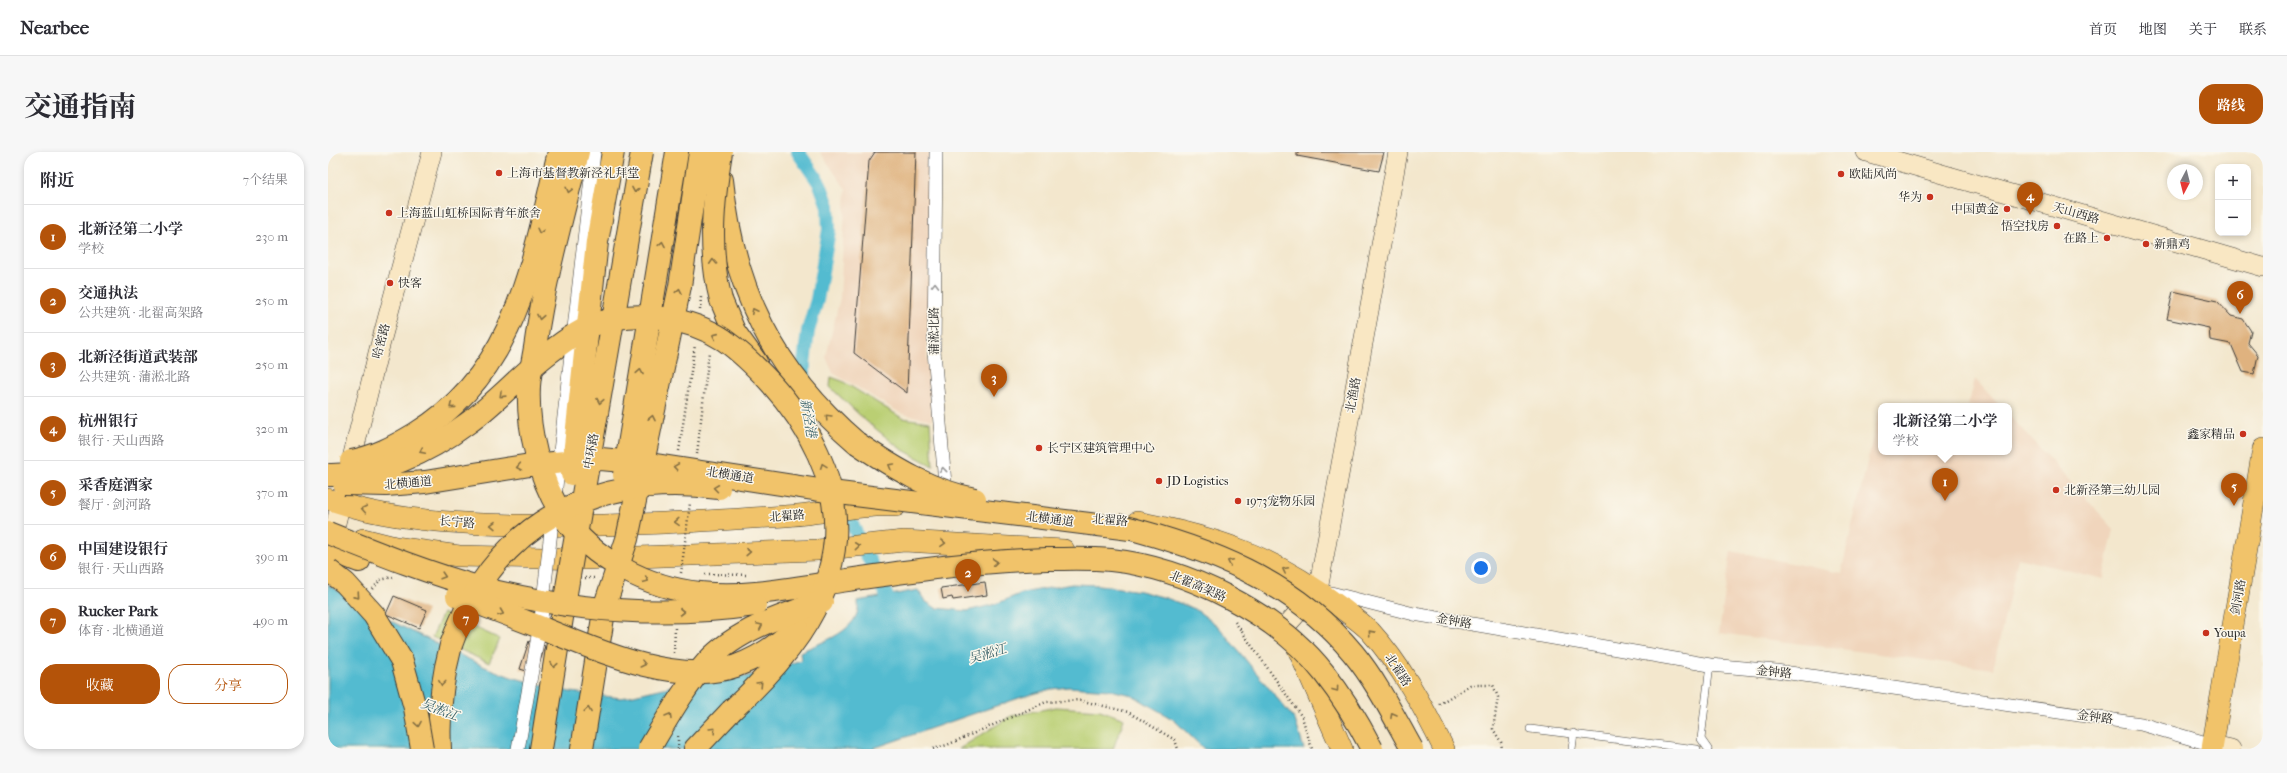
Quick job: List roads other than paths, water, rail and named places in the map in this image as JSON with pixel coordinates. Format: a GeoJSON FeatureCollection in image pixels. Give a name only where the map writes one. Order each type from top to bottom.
{"type":"FeatureCollection","features":[{"type":"Feature","properties":{"kind":"highway"},"geometry":{"type":"LineString","coordinates":[[328,463],[361,459],[393,447],[429,426],[459,400],[486,368],[502,343],[520,305],[534,258],[560,152]]}},
{"type":"Feature","properties":{"kind":"highway"},"geometry":{"type":"LineString","coordinates":[[578,152],[546,285],[529,386],[531,418],[536,449],[546,485],[564,517],[591,546],[625,571],[659,585],[699,593],[737,594],[787,591],[838,581],[957,565]]}},
{"type":"Feature","properties":{"kind":"highway"},"geometry":{"type":"LineString","coordinates":[[565,599],[566,531],[597,242],[613,152]]}},
{"type":"Feature","properties":{"kind":"highway","name":"中环路"},"geometry":{"type":"LineString","coordinates":[[541,749],[565,599],[642,152]]}},
{"type":"Feature","properties":{"kind":"highway"},"geometry":{"type":"LineString","coordinates":[[582,749],[634,409],[677,152]]}},
{"type":"Feature","properties":{"kind":"highway"},"geometry":{"type":"LineString","coordinates":[[605,605],[627,540],[680,286],[700,152]]}},
{"type":"Feature","properties":{"kind":"highway"},"geometry":{"type":"LineString","coordinates":[[695,749],[760,685],[783,659],[821,596],[831,568],[835,538],[834,510],[830,486],[818,453],[805,428],[734,331],[721,300],[714,274],[713,201],[722,152]]}},
{"type":"Feature","properties":{"kind":"highway"},"geometry":{"type":"LineString","coordinates":[[722,152],[722,179],[726,218],[739,270],[753,309],[788,370],[811,400],[857,443],[914,479],[956,495],[1077,515],[1180,542],[1226,559],[1268,581],[1309,608],[1353,653],[1382,696],[1412,749]]}},
{"type":"Feature","properties":{"kind":"highway"},"geometry":{"type":"LineString","coordinates":[[328,475],[366,471],[397,464],[433,446],[468,424],[496,402],[525,372],[578,333],[600,322],[630,316],[660,317],[688,324],[722,339],[753,364],[780,393]]}},
{"type":"Feature","properties":{"kind":"highway","name":"北横通道"},"geometry":{"type":"LineString","coordinates":[[328,483],[386,485],[425,482],[530,465],[601,460],[643,462],[839,493],[1130,529]]}},
{"type":"Feature","properties":{"kind":"highway"},"geometry":{"type":"LineString","coordinates":[[440,749],[440,699],[444,672],[461,616],[478,586],[498,560],[523,535],[564,508],[616,490],[659,485],[692,485],[850,506],[1130,529]]}},
{"type":"Feature","properties":{"kind":"highway"},"geometry":{"type":"LineString","coordinates":[[329,536],[481,588],[527,598],[581,606],[653,612],[710,612],[780,602],[957,565]]}},
{"type":"Feature","properties":{"kind":"highway"},"geometry":{"type":"LineString","coordinates":[[329,536],[606,653],[642,664],[672,670],[704,672],[735,667],[762,653],[787,636],[812,612]]}},
{"type":"Feature","properties":{"kind":"highway","name":"北翟高架路"},"geometry":{"type":"LineString","coordinates":[[957,565],[1014,560],[1111,560],[1174,574],[1210,589],[1252,611],[1287,635],[1322,670],[1353,713],[1372,749]]}},
{"type":"Feature","properties":{"kind":"highway"},"geometry":{"type":"LineString","coordinates":[[649,749],[677,702],[707,662],[741,635],[786,614],[850,593],[957,565]]}},
{"type":"Feature","properties":{"kind":"highway"},"geometry":{"type":"LineString","coordinates":[[328,570],[345,583],[374,615],[402,661],[415,708],[422,749]]}},
{"type":"Feature","properties":{"kind":"main road","name":"剑河路"},"geometry":{"type":"LineString","coordinates":[[2216,748],[2263,449]]}},
{"type":"Feature","properties":{"kind":"main road","name":"长宁路"},"geometry":{"type":"LineString","coordinates":[[335,501],[400,516],[463,524],[588,527]]}},
{"type":"Feature","properties":{"kind":"main road","name":"北翟路"},"geometry":{"type":"LineString","coordinates":[[588,527],[786,516],[888,506],[1132,521],[1189,532],[1247,551],[1291,573],[1318,590],[1369,630],[1387,651],[1426,712],[1444,749]]}},
{"type":"Feature","properties":{"kind":"main road"},"geometry":{"type":"LineString","coordinates":[[329,536],[459,556],[585,559],[818,550],[904,541],[1119,553],[1208,578],[1239,591],[1285,627],[1305,662],[1342,749]]}},
{"type":"Feature","properties":{"kind":"street","name":"哈密路"},"geometry":{"type":"LineString","coordinates":[[329,536],[335,501],[378,353],[432,152]]}},
{"type":"Feature","properties":{"kind":"street"},"geometry":{"type":"LineString","coordinates":[[518,749],[541,619],[594,152]]}},
{"type":"Feature","properties":{"kind":"street","name":"蒲淞北路"},"geometry":{"type":"LineString","coordinates":[[936,152],[934,351],[947,509]]}},
{"type":"Feature","properties":{"kind":"street","name":"北渔路"},"geometry":{"type":"LineString","coordinates":[[1318,590],[1398,152]]}},
{"type":"Feature","properties":{"kind":"street","name":"天山西路"},"geometry":{"type":"LineString","coordinates":[[1866,152],[2263,268]]}},
{"type":"Feature","properties":{"kind":"street"},"geometry":{"type":"LineString","coordinates":[[1285,627],[1318,590]]}},
{"type":"Feature","properties":{"kind":"street","name":"金钟路"},"geometry":{"type":"LineString","coordinates":[[1318,590],[1414,614],[1710,665],[1776,671],[2141,724],[2216,748]]}},
{"type":"Feature","properties":{"kind":"lane"},"geometry":{"type":"LineString","coordinates":[[1708,749],[1702,739],[1710,665]]}},
{"type":"Feature","properties":{"kind":"lane"},"geometry":{"type":"LineString","coordinates":[[1530,729],[1574,733],[1697,749]]}},
{"type":"Feature","properties":{"kind":"lane"},"geometry":{"type":"LineString","coordinates":[[1572,749],[1574,733]]}},
{"type":"Feature","properties":{"kind":"water","name":"吴淞江"},"geometry":{"type":"Polygon","coordinates":[[[328,584],[364,608],[485,667],[511,677],[570,692],[621,698],[741,670],[744,677],[772,670],[801,660],[800,652],[829,639],[847,628],[854,620],[858,611],[858,601],[918,590],[925,601],[936,608],[967,611],[996,604],[1022,593],[1072,584],[1099,585],[1140,591],[1166,598],[1195,609],[1218,626],[1295,720],[1304,749],[1204,749],[1174,720],[1132,695],[1110,690],[1069,687],[1051,689],[1022,697],[871,749],[328,749],[328,584]]]}},
{"type":"Feature","properties":{"kind":"waterway","name":"新泾港"},"geometry":{"type":"LineString","coordinates":[[798,152],[820,184],[828,206],[829,230],[817,300],[808,331],[804,363],[804,403],[810,428]]}},
{"type":"Feature","properties":{"kind":"waterway","name":"新泾港"},"geometry":{"type":"LineString","coordinates":[[841,502],[886,594],[891,612]]}},
{"type":"Feature","properties":{"kind":"place","name":"上海市基督教新泾礼拜堂"},"geometry":{"type":"Point","coordinates":[499,173]}},
{"type":"Feature","properties":{"kind":"place","name":"欧陆风尚"},"geometry":{"type":"Point","coordinates":[1841,174]}},
{"type":"Feature","properties":{"kind":"place","name":"华为"},"geometry":{"type":"Point","coordinates":[1930,197]}},
{"type":"Feature","properties":{"kind":"place","name":"中国黄金"},"geometry":{"type":"Point","coordinates":[2007,209]}},
{"type":"Feature","properties":{"kind":"place","name":"上海蓝山虹桥国际青年旅舍"},"geometry":{"type":"Point","coordinates":[389,213]}},
{"type":"Feature","properties":{"kind":"place","name":"杭州银行"},"geometry":{"type":"Point","coordinates":[2030,215]}},
{"type":"Feature","properties":{"kind":"place","name":"悟空找房"},"geometry":{"type":"Point","coordinates":[2057,226]}},
{"type":"Feature","properties":{"kind":"place","name":"在路上"},"geometry":{"type":"Point","coordinates":[2107,238]}},
{"type":"Feature","properties":{"kind":"place","name":"新鼎鸡"},"geometry":{"type":"Point","coordinates":[2146,244]}},
{"type":"Feature","properties":{"kind":"place","name":"快客"},"geometry":{"type":"Point","coordinates":[390,283]}},
{"type":"Feature","properties":{"kind":"place","name":"中国建设银行"},"geometry":{"type":"Point","coordinates":[2240,314]}},
{"type":"Feature","properties":{"kind":"place","name":"北新泾街道武装部"},"geometry":{"type":"Point","coordinates":[994,397]}},
{"type":"Feature","properties":{"kind":"place","name":"鑫家精品"},"geometry":{"type":"Point","coordinates":[2243,434]}},
{"type":"Feature","properties":{"kind":"place","name":"长宁区建筑管理中心"},"geometry":{"type":"Point","coordinates":[1039,448]}},
{"type":"Feature","properties":{"kind":"place","name":"JD Logistics"},"geometry":{"type":"Point","coordinates":[1159,481]}},
{"type":"Feature","properties":{"kind":"place","name":"北新泾第三幼儿园"},"geometry":{"type":"Point","coordinates":[2056,490]}},
{"type":"Feature","properties":{"kind":"place","name":"1973宠物乐园"},"geometry":{"type":"Point","coordinates":[1238,501]}},
{"type":"Feature","properties":{"kind":"place","name":"北新泾第二小学"},"geometry":{"type":"Point","coordinates":[1945,501]}},
{"type":"Feature","properties":{"kind":"place","name":"采香庭酒家"},"geometry":{"type":"Point","coordinates":[2234,506]}},
{"type":"Feature","properties":{"kind":"place","name":"交通执法"},"geometry":{"type":"Point","coordinates":[968,592]}},
{"type":"Feature","properties":{"kind":"place","name":"Youpa"},"geometry":{"type":"Point","coordinates":[2206,633]}},
{"type":"Feature","properties":{"kind":"place","name":"Rucker Park"},"geometry":{"type":"Point","coordinates":[466,638]}}]}
